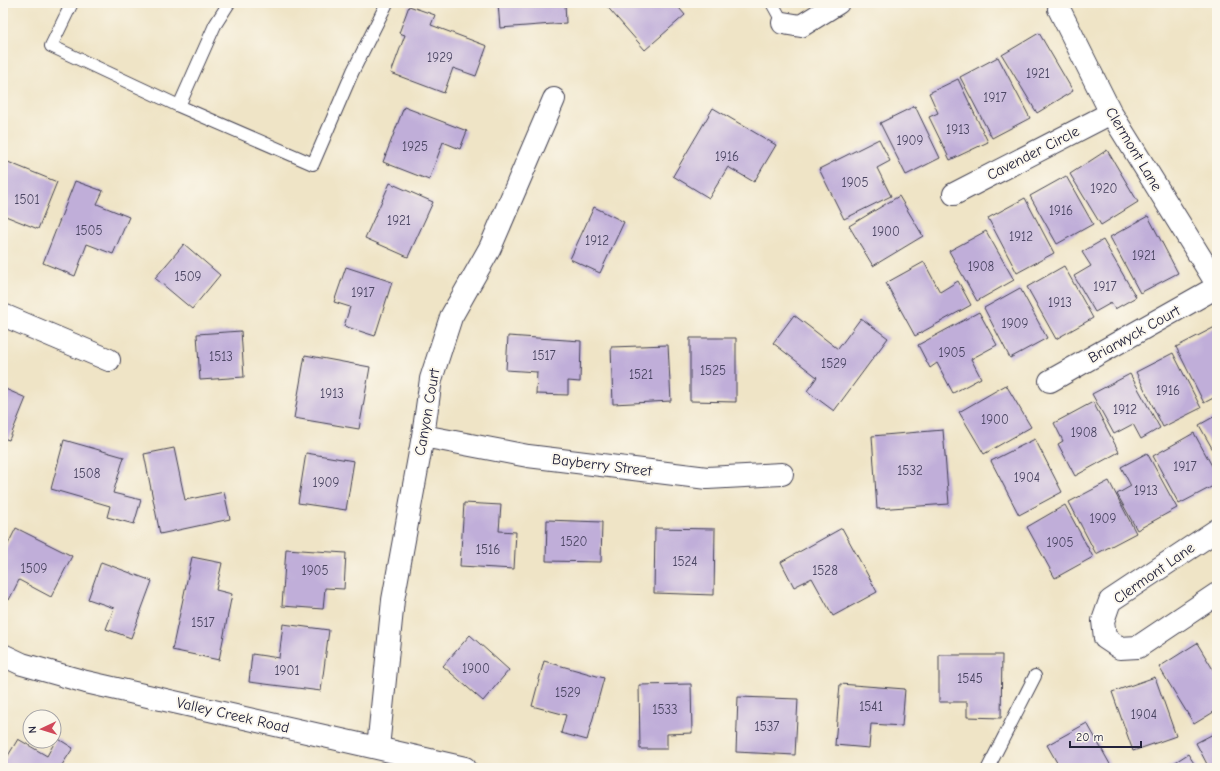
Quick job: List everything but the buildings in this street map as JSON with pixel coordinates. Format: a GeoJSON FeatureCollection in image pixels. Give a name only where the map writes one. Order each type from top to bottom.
{"type":"FeatureCollection","features":[{"type":"Feature","properties":{"kind":"street"},"geometry":{"type":"LineString","coordinates":[[783,23],[801,26],[838,3]]}},
{"type":"Feature","properties":{"kind":"street","name":"Clermont Lane"},"geometry":{"type":"LineString","coordinates":[[1059,9],[1111,113],[1217,284]]}},
{"type":"Feature","properties":{"kind":"street","name":"Canyon Court"},"geometry":{"type":"LineString","coordinates":[[378,748],[393,600],[423,436],[431,379],[451,317],[490,248],[554,99]]}},
{"type":"Feature","properties":{"kind":"street","name":"Cavender Circle"},"geometry":{"type":"LineString","coordinates":[[954,194],[1111,113]]}},
{"type":"Feature","properties":{"kind":"street","name":"Briarwyck Court"},"geometry":{"type":"LineString","coordinates":[[1050,381],[1217,287]]}},
{"type":"Feature","properties":{"kind":"street"},"geometry":{"type":"LineString","coordinates":[[3,315],[109,360]]}},
{"type":"Feature","properties":{"kind":"street","name":"Bayberry Street"},"geometry":{"type":"LineString","coordinates":[[423,436],[528,456],[707,478],[782,474]]}},
{"type":"Feature","properties":{"kind":"street","name":"Clermont Lane"},"geometry":{"type":"LineString","coordinates":[[1217,530],[1110,601],[1103,622],[1105,638],[1120,648],[1138,647],[1217,594]]}},
{"type":"Feature","properties":{"kind":"street","name":"Valley Creek Road"},"geometry":{"type":"LineString","coordinates":[[3,655],[22,664],[86,682],[465,768]]}},
{"type":"Feature","properties":{"kind":"lane"},"geometry":{"type":"LineString","coordinates":[[72,3],[51,46],[179,106],[313,164],[353,71],[387,3]]}},
{"type":"Feature","properties":{"kind":"lane"},"geometry":{"type":"LineString","coordinates":[[179,106],[215,26],[229,3]]}},
{"type":"Feature","properties":{"kind":"lane"},"geometry":{"type":"LineString","coordinates":[[772,3],[783,23]]}},
{"type":"Feature","properties":{"kind":"lane"},"geometry":{"type":"LineString","coordinates":[[988,768],[1035,676]]}}]}
